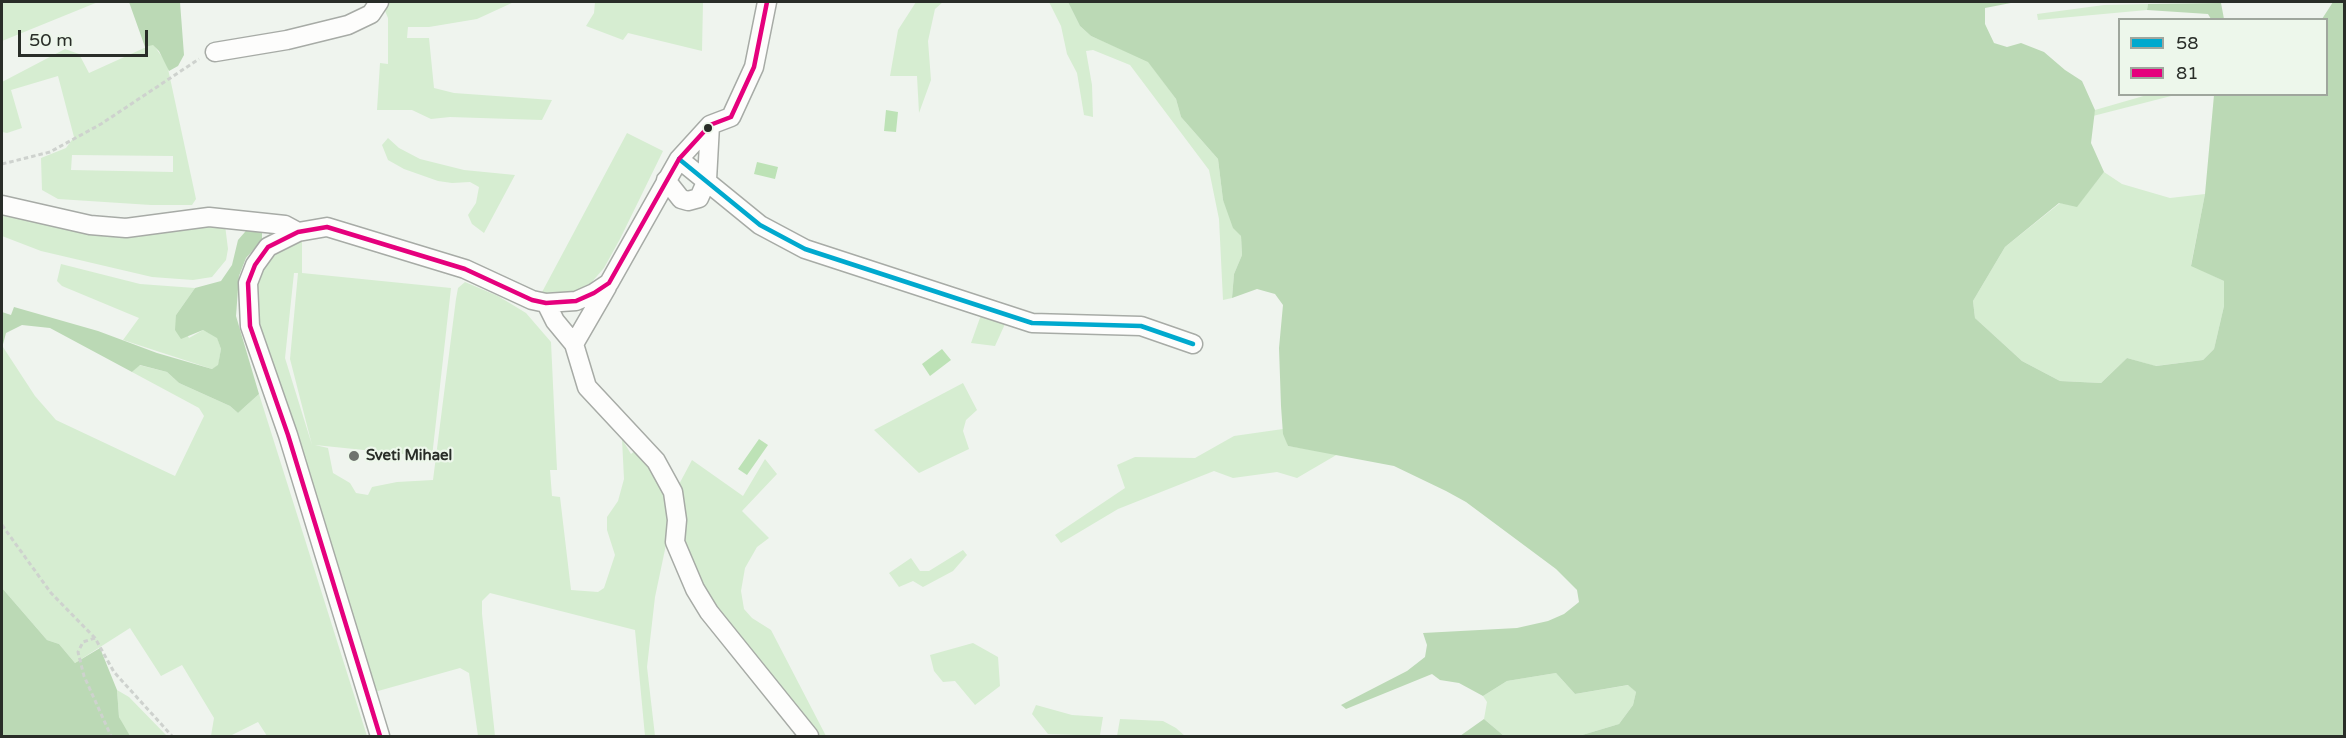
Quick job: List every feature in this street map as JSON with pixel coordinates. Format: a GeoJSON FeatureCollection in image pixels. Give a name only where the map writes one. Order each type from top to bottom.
{"type":"FeatureCollection","features":[{"type":"Feature","properties":{"kind":"street"},"geometry":{"type":"LineString","coordinates":[[215,52],[287,40],[348,25],[371,14],[380,2]]}},
{"type":"Feature","properties":{"kind":"street"},"geometry":{"type":"LineString","coordinates":[[574,344],[679,159],[710,125],[730,117],[754,67],[767,2]]}},
{"type":"Feature","properties":{"kind":"street"},"geometry":{"type":"LineString","coordinates":[[666,180],[681,199],[688,201],[699,198],[707,180],[710,125]]}},
{"type":"Feature","properties":{"kind":"street"},"geometry":{"type":"LineString","coordinates":[[679,159],[760,225],[805,249],[1032,323],[1141,326],[1193,344]]}},
{"type":"Feature","properties":{"kind":"street"},"geometry":{"type":"LineString","coordinates":[[2,205],[90,225],[126,228],[209,217],[285,225],[297,232]]}},
{"type":"Feature","properties":{"kind":"street"},"geometry":{"type":"LineString","coordinates":[[380,736],[288,435],[250,326],[248,283],[255,265],[268,247],[297,232],[327,227],[367,237],[465,268],[532,300],[546,303],[576,301],[609,283]]}},
{"type":"Feature","properties":{"kind":"street"},"geometry":{"type":"LineString","coordinates":[[546,303],[555,321],[574,344],[587,387],[656,461],[673,492],[677,520],[675,542],[695,589],[709,612],[809,736]]}},
{"type":"Feature","properties":{"kind":"path"},"geometry":{"type":"LineString","coordinates":[[2,164],[50,152],[127,108],[192,62],[215,52]]}},
{"type":"Feature","properties":{"kind":"path"},"geometry":{"type":"LineString","coordinates":[[2,525],[51,593],[94,638],[114,672],[172,736]]}},
{"type":"Feature","properties":{"kind":"path"},"geometry":{"type":"LineString","coordinates":[[94,638],[83,642],[78,652],[84,676],[111,736]]}},
{"type":"Feature","properties":{"kind":"shaded area"},"geometry":{"type":"Polygon","coordinates":[[[2,2],[98,2],[2,41],[2,2]]]}},
{"type":"Feature","properties":{"kind":"shaded area"},"geometry":{"type":"Polygon","coordinates":[[[129,2],[180,2],[184,55],[178,66],[169,71],[159,51],[153,45],[145,47],[129,2]]]}},
{"type":"Feature","properties":{"kind":"shaded area"},"geometry":{"type":"Polygon","coordinates":[[[386,2],[514,2],[477,19],[429,27],[408,27],[407,38],[429,38],[434,88],[454,93],[552,100],[542,120],[450,117],[431,119],[412,110],[377,110],[380,63],[388,64],[388,18],[383,6],[386,2]]]}},
{"type":"Feature","properties":{"kind":"shaded area"},"geometry":{"type":"Polygon","coordinates":[[[595,2],[703,2],[702,51],[628,33],[623,40],[586,26],[594,13],[595,2]]]}},
{"type":"Feature","properties":{"kind":"shaded area"},"geometry":{"type":"Polygon","coordinates":[[[916,2],[943,2],[935,9],[928,41],[931,80],[919,113],[917,76],[890,76],[898,30],[916,2]]]}},
{"type":"Feature","properties":{"kind":"shaded area"},"geometry":{"type":"Polygon","coordinates":[[[1049,2],[1068,2],[1080,26],[1091,36],[1148,61],[1176,99],[1181,117],[1218,159],[1223,200],[1241,236],[1242,255],[1234,274],[1232,298],[1223,300],[1219,219],[1209,170],[1130,65],[1093,50],[1086,51],[1092,85],[1093,117],[1084,115],[1077,73],[1067,54],[1061,26],[1049,2]]]}},
{"type":"Feature","properties":{"kind":"shaded area"},"geometry":{"type":"Polygon","coordinates":[[[1068,2],[2016,2],[1985,8],[1985,24],[1994,43],[2007,47],[2021,43],[2044,52],[2082,81],[2095,110],[2091,143],[2104,172],[2077,207],[2059,203],[2005,247],[1973,301],[1975,318],[2022,361],[2060,381],[2101,383],[2127,358],[2156,366],[2203,360],[2214,349],[2224,306],[2224,281],[2191,266],[2205,194],[2214,96],[2328,96],[2328,18],[2323,18],[2333,2],[2344,2],[2344,736],[1579,736],[1619,724],[1633,705],[1636,692],[1628,685],[1575,694],[1556,673],[1507,681],[1483,696],[1459,683],[1440,680],[1432,674],[1346,709],[1341,705],[1407,671],[1425,657],[1427,645],[1423,633],[1517,628],[1548,621],[1564,614],[1579,602],[1577,590],[1556,569],[1466,502],[1446,491],[1394,466],[1288,446],[1283,434],[1281,406],[1279,348],[1283,305],[1275,294],[1257,289],[1232,298],[1234,274],[1242,255],[1241,236],[1233,228],[1223,200],[1218,159],[1181,117],[1176,99],[1148,62],[1091,36],[1080,26],[1068,2]]]}},
{"type":"Feature","properties":{"kind":"shaded area"},"geometry":{"type":"Polygon","coordinates":[[[2221,3],[2224,18],[2210,18],[2208,14],[2147,10],[2148,4],[2221,3]]]}},
{"type":"Feature","properties":{"kind":"shaded area"},"geometry":{"type":"Polygon","coordinates":[[[2148,4],[2147,10],[2038,20],[2037,14],[2104,5],[2148,4]]]}},
{"type":"Feature","properties":{"kind":"shaded area"},"geometry":{"type":"Polygon","coordinates":[[[153,44],[167,64],[196,199],[192,205],[151,205],[58,199],[42,190],[41,158],[66,148],[74,137],[58,76],[11,90],[22,128],[7,133],[2,132],[2,82],[65,49],[79,54],[89,73],[153,44]],[[72,155],[71,170],[173,172],[173,156],[72,155]]]}},
{"type":"Feature","properties":{"kind":"shaded area"},"geometry":{"type":"Polygon","coordinates":[[[2144,96],[2171,96],[2093,116],[2095,110],[2144,96]]]}},
{"type":"Feature","properties":{"kind":"shaded area"},"geometry":{"type":"Polygon","coordinates":[[[886,110],[898,112],[896,132],[884,131],[886,110]]]}},
{"type":"Feature","properties":{"kind":"shaded area"},"geometry":{"type":"Polygon","coordinates":[[[627,133],[663,151],[620,239],[604,268],[591,283],[571,293],[541,294],[627,133]]]}},
{"type":"Feature","properties":{"kind":"shaded area"},"geometry":{"type":"Polygon","coordinates":[[[388,138],[399,148],[420,159],[464,170],[515,175],[484,233],[472,224],[468,215],[476,203],[479,187],[470,182],[438,181],[404,169],[388,160],[382,145],[388,138]]]}},
{"type":"Feature","properties":{"kind":"shaded area"},"geometry":{"type":"Polygon","coordinates":[[[757,162],[778,167],[775,179],[754,174],[757,162]]]}},
{"type":"Feature","properties":{"kind":"shaded area"},"geometry":{"type":"Polygon","coordinates":[[[2104,172],[2122,184],[2170,198],[2205,194],[2191,265],[2224,281],[2224,306],[2214,349],[2203,360],[2155,366],[2127,358],[2101,383],[2060,381],[2022,361],[1975,318],[1973,301],[2005,247],[2060,203],[2077,206],[2104,172]]]}},
{"type":"Feature","properties":{"kind":"shaded area"},"geometry":{"type":"Polygon","coordinates":[[[2,209],[184,228],[225,225],[228,249],[226,260],[212,277],[193,280],[152,277],[41,251],[2,236],[2,209]]]}},
{"type":"Feature","properties":{"kind":"shaded area"},"geometry":{"type":"Polygon","coordinates":[[[251,225],[262,231],[262,240],[246,258],[239,276],[236,316],[259,394],[238,413],[230,406],[179,383],[167,372],[140,365],[132,372],[50,328],[22,325],[6,333],[2,348],[2,312],[11,315],[14,307],[98,331],[157,353],[212,369],[218,365],[221,349],[217,338],[203,330],[181,339],[175,330],[176,315],[195,288],[221,281],[232,265],[238,240],[251,225]]]}},
{"type":"Feature","properties":{"kind":"shaded area"},"geometry":{"type":"Polygon","coordinates":[[[302,233],[302,273],[451,288],[432,457],[315,445],[328,448],[333,473],[350,483],[356,493],[368,495],[372,487],[397,482],[433,480],[456,299],[458,288],[465,282],[498,296],[526,313],[551,342],[557,470],[550,470],[552,496],[560,497],[571,590],[598,592],[604,588],[615,555],[607,530],[607,517],[618,501],[624,479],[622,439],[631,454],[636,450],[660,484],[666,497],[671,521],[655,597],[647,667],[655,736],[645,736],[635,630],[490,593],[482,601],[482,614],[495,736],[478,736],[469,673],[460,668],[371,693],[259,339],[253,290],[258,270],[273,254],[302,233]],[[294,273],[285,358],[312,445],[290,359],[298,273],[294,273]]]}},
{"type":"Feature","properties":{"kind":"shaded area"},"geometry":{"type":"Polygon","coordinates":[[[61,264],[140,284],[195,288],[176,315],[189,338],[203,330],[217,337],[221,349],[218,366],[212,369],[123,340],[139,318],[62,286],[57,281],[61,264]]]}},
{"type":"Feature","properties":{"kind":"shaded area"},"geometry":{"type":"Polygon","coordinates":[[[981,315],[1005,324],[995,346],[971,343],[981,315]]]}},
{"type":"Feature","properties":{"kind":"shaded area"},"geometry":{"type":"Polygon","coordinates":[[[3,347],[35,396],[56,420],[175,476],[204,416],[199,408],[132,372],[139,365],[167,372],[179,383],[230,406],[238,413],[259,394],[367,736],[267,736],[258,722],[230,736],[211,736],[214,718],[182,665],[161,676],[130,628],[75,663],[59,644],[47,640],[2,588],[3,347]]]}},
{"type":"Feature","properties":{"kind":"shaded area"},"geometry":{"type":"Polygon","coordinates":[[[942,349],[951,360],[930,376],[922,364],[942,349]]]}},
{"type":"Feature","properties":{"kind":"shaded area"},"geometry":{"type":"Polygon","coordinates":[[[963,383],[977,410],[966,420],[963,431],[969,449],[919,473],[874,430],[963,383]]]}},
{"type":"Feature","properties":{"kind":"shaded area"},"geometry":{"type":"Polygon","coordinates":[[[1283,429],[1288,446],[1338,454],[1297,478],[1277,472],[1233,478],[1214,471],[1118,509],[1061,543],[1055,535],[1125,488],[1117,465],[1135,457],[1195,458],[1234,436],[1283,429]]]}},
{"type":"Feature","properties":{"kind":"shaded area"},"geometry":{"type":"Polygon","coordinates":[[[759,439],[768,445],[747,475],[738,469],[759,439]]]}},
{"type":"Feature","properties":{"kind":"shaded area"},"geometry":{"type":"Polygon","coordinates":[[[765,459],[777,474],[742,511],[769,538],[757,547],[745,568],[741,591],[744,609],[752,618],[771,630],[826,736],[817,736],[714,609],[680,548],[676,490],[692,460],[743,496],[765,459]]]}},
{"type":"Feature","properties":{"kind":"shaded area"},"geometry":{"type":"Polygon","coordinates":[[[963,550],[967,555],[953,571],[923,587],[913,581],[899,587],[889,573],[911,558],[920,571],[929,571],[963,550]]]}},
{"type":"Feature","properties":{"kind":"shaded area"},"geometry":{"type":"Polygon","coordinates":[[[2,588],[47,640],[59,644],[75,663],[100,648],[117,690],[119,717],[130,736],[2,736],[2,588]]]}},
{"type":"Feature","properties":{"kind":"shaded area"},"geometry":{"type":"Polygon","coordinates":[[[973,643],[998,657],[1000,686],[975,705],[955,681],[943,682],[934,671],[930,655],[973,643]]]}},
{"type":"Feature","properties":{"kind":"shaded area"},"geometry":{"type":"Polygon","coordinates":[[[1556,673],[1575,694],[1629,685],[1636,692],[1633,705],[1619,724],[1579,736],[1504,736],[1484,719],[1487,702],[1483,696],[1507,681],[1556,673]]]}},
{"type":"Feature","properties":{"kind":"shaded area"},"geometry":{"type":"Polygon","coordinates":[[[117,690],[129,697],[167,736],[130,736],[126,733],[119,717],[117,690]]]}},
{"type":"Feature","properties":{"kind":"shaded area"},"geometry":{"type":"Polygon","coordinates":[[[1036,705],[1072,715],[1103,717],[1100,735],[1105,736],[1048,734],[1032,714],[1036,705]]]}},
{"type":"Feature","properties":{"kind":"shaded area"},"geometry":{"type":"Polygon","coordinates":[[[1120,719],[1163,721],[1185,736],[1117,736],[1120,719]]]}},
{"type":"Feature","properties":{"kind":"shaded area"},"geometry":{"type":"Polygon","coordinates":[[[1484,719],[1504,736],[1460,736],[1484,719]]]}},
{"type":"Feature","properties":{"kind":"transit line","name":"81"},"geometry":{"type":"LineString","coordinates":[[380,736],[288,435],[250,326],[248,283],[255,265],[268,247],[298,232],[327,227],[465,269],[532,300],[546,303],[576,301],[594,293],[609,283],[679,159],[710,125],[731,117],[754,67],[767,2]]}},
{"type":"Feature","properties":{"kind":"transit line","name":"58"},"geometry":{"type":"LineString","coordinates":[[679,159],[760,225],[805,249],[1032,323],[1141,326],[1193,344]]}},
{"type":"Feature","properties":{"kind":"place","name":"Sveti Mihael"},"geometry":{"type":"Point","coordinates":[354,456]}}]}
